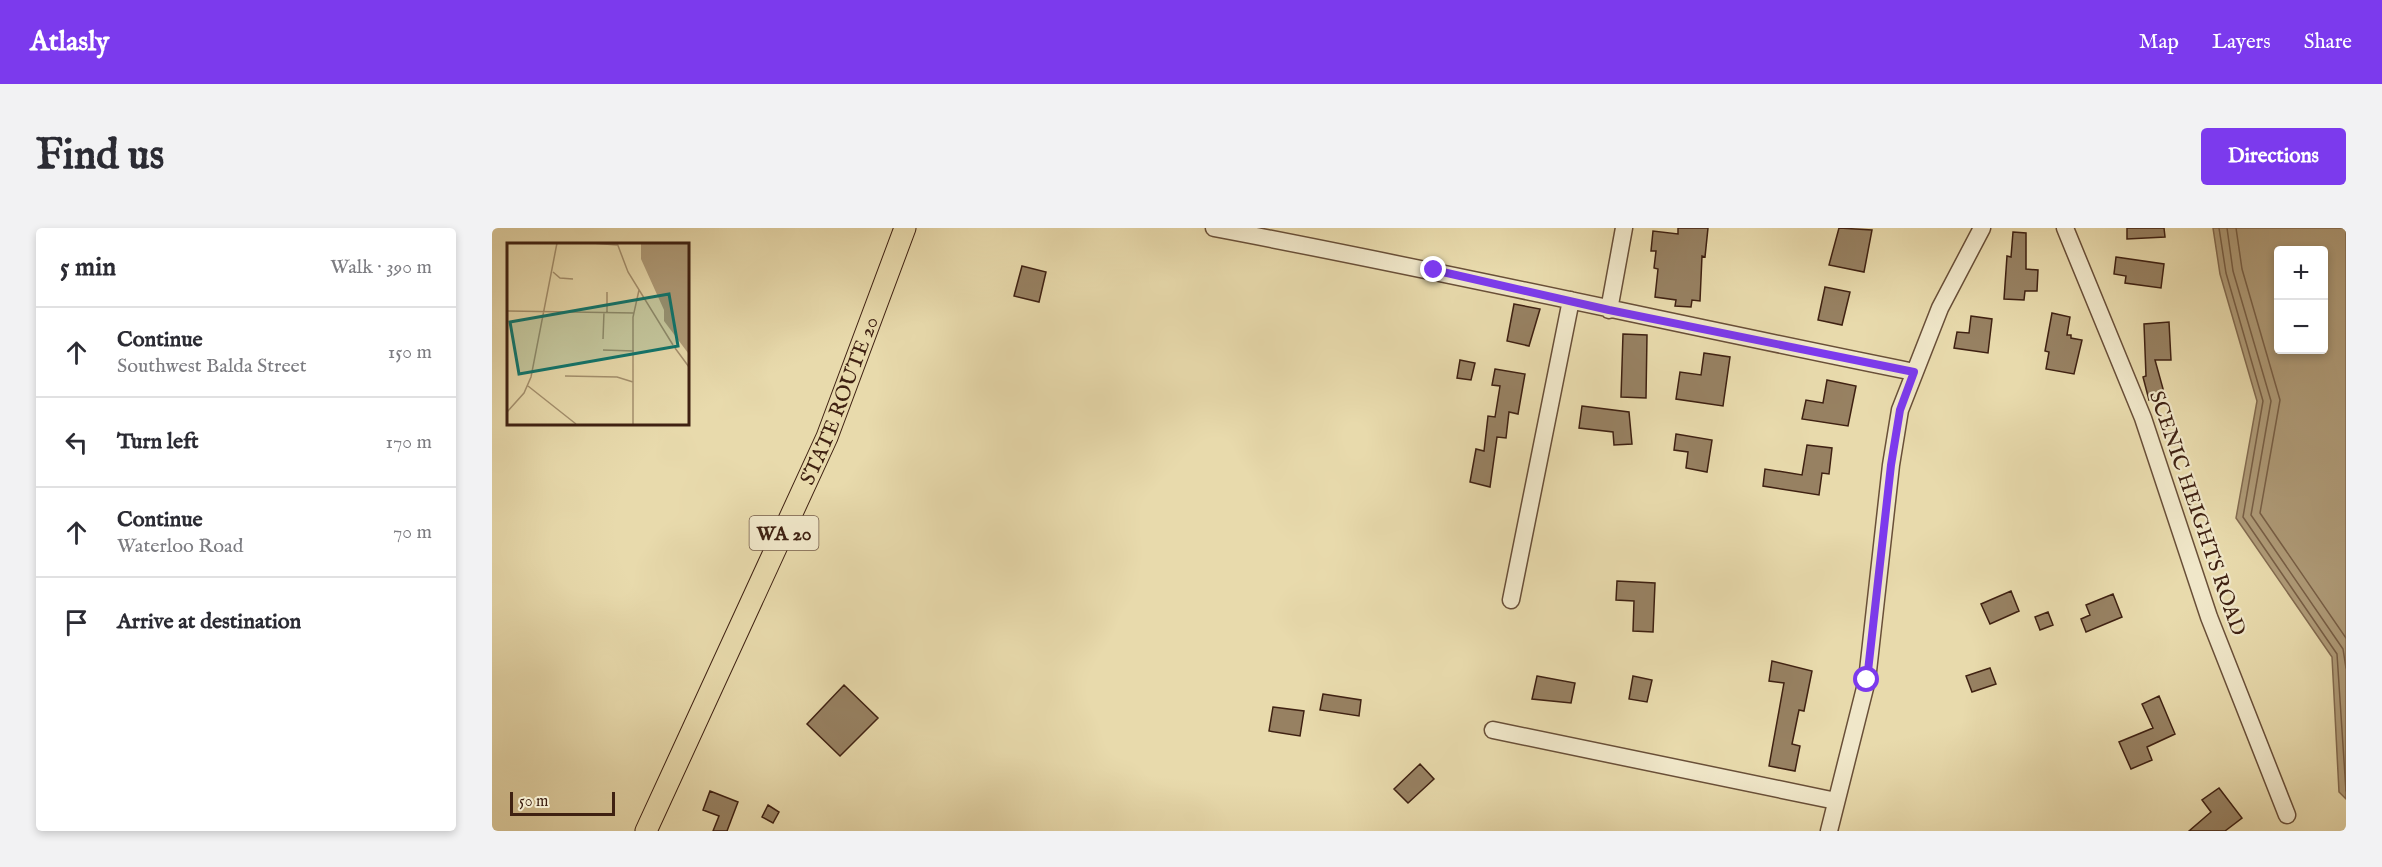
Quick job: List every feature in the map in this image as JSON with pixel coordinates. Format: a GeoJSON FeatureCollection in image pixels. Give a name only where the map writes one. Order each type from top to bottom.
{"type":"FeatureCollection","features":[{"type":"Feature","properties":{"kind":"main road","name":"STATE ROUTE 20"},"geometry":{"type":"LineString","coordinates":[[646,831],[827,437],[905,228]]}},
{"type":"Feature","properties":{"kind":"street"},"geometry":{"type":"LineString","coordinates":[[1214,228],[1434,270],[1609,310],[1914,372]]}},
{"type":"Feature","properties":{"kind":"street"},"geometry":{"type":"LineString","coordinates":[[1609,310],[1624,228]]}},
{"type":"Feature","properties":{"kind":"street"},"geometry":{"type":"LineString","coordinates":[[1829,831],[1867,680],[1891,465],[1900,410],[1940,308],[1982,228]]}},
{"type":"Feature","properties":{"kind":"street","name":"SCENIC HEIGHTS ROAD"},"geometry":{"type":"LineString","coordinates":[[2065,228],[2142,418],[2210,617],[2287,815]]}},
{"type":"Feature","properties":{"kind":"street"},"geometry":{"type":"LineString","coordinates":[[1511,600],[1571,300]]}},
{"type":"Feature","properties":{"kind":"street"},"geometry":{"type":"LineString","coordinates":[[1493,730],[1836,801]]}},
{"type":"Feature","properties":{"kind":"water"},"geometry":{"type":"Polygon","coordinates":[[[2213,228],[2346,228],[2346,799],[2339,792],[2332,657],[2236,518],[2257,401],[2220,274],[2213,228]]]}},
{"type":"Feature","properties":{"kind":"building"},"geometry":{"type":"Polygon","coordinates":[[[1678,228],[1708,228],[1705,257],[1702,256],[1700,301],[1692,300],[1691,307],[1675,306],[1676,300],[1655,297],[1658,269],[1654,268],[1656,251],[1651,251],[1653,231],[1678,234],[1678,228]]]}},
{"type":"Feature","properties":{"kind":"building"},"geometry":{"type":"Polygon","coordinates":[[[1839,228],[1872,230],[1864,272],[1829,265],[1839,228]]]}},
{"type":"Feature","properties":{"kind":"building"},"geometry":{"type":"Polygon","coordinates":[[[2127,228],[2164,228],[2165,237],[2127,239],[2127,228]]]}},
{"type":"Feature","properties":{"kind":"building"},"geometry":{"type":"Polygon","coordinates":[[[2013,232],[2026,233],[2026,269],[2038,270],[2037,291],[2025,291],[2024,300],[2004,299],[2007,256],[2011,257],[2013,232]]]}},
{"type":"Feature","properties":{"kind":"building"},"geometry":{"type":"Polygon","coordinates":[[[2116,257],[2164,264],[2161,288],[2125,283],[2126,276],[2114,274],[2116,257]]]}},
{"type":"Feature","properties":{"kind":"building"},"geometry":{"type":"Polygon","coordinates":[[[1022,266],[1046,272],[1039,302],[1014,296],[1022,266]]]}},
{"type":"Feature","properties":{"kind":"building"},"geometry":{"type":"Polygon","coordinates":[[[1825,287],[1850,292],[1842,325],[1818,320],[1825,287]]]}},
{"type":"Feature","properties":{"kind":"building"},"geometry":{"type":"Polygon","coordinates":[[[1514,304],[1540,309],[1529,346],[1507,341],[1514,304]]]}},
{"type":"Feature","properties":{"kind":"building"},"geometry":{"type":"Polygon","coordinates":[[[2052,313],[2070,317],[2067,335],[2082,340],[2074,374],[2046,369],[2049,352],[2045,351],[2052,313]]]}},
{"type":"Feature","properties":{"kind":"building"},"geometry":{"type":"Polygon","coordinates":[[[1971,316],[1992,319],[1988,353],[1954,348],[1957,332],[1969,333],[1971,316]]]}},
{"type":"Feature","properties":{"kind":"building"},"geometry":{"type":"Polygon","coordinates":[[[2169,322],[2171,360],[2155,360],[2165,396],[2149,400],[2143,377],[2146,376],[2144,324],[2169,322]]]}},
{"type":"Feature","properties":{"kind":"building"},"geometry":{"type":"Polygon","coordinates":[[[1623,334],[1647,335],[1646,398],[1621,397],[1623,334]]]}},
{"type":"Feature","properties":{"kind":"building"},"geometry":{"type":"Polygon","coordinates":[[[1704,353],[1730,357],[1723,406],[1676,399],[1680,372],[1701,375],[1704,353]]]}},
{"type":"Feature","properties":{"kind":"building"},"geometry":{"type":"Polygon","coordinates":[[[1460,360],[1475,363],[1471,380],[1457,378],[1460,360]]]}},
{"type":"Feature","properties":{"kind":"building"},"geometry":{"type":"Polygon","coordinates":[[[1495,369],[1525,374],[1518,414],[1509,412],[1506,438],[1497,437],[1490,487],[1470,482],[1476,449],[1484,451],[1488,416],[1495,417],[1500,386],[1492,385],[1495,369]]]}},
{"type":"Feature","properties":{"kind":"building"},"geometry":{"type":"Polygon","coordinates":[[[1827,380],[1856,386],[1848,426],[1802,419],[1806,400],[1823,403],[1827,380]]]}},
{"type":"Feature","properties":{"kind":"building"},"geometry":{"type":"Polygon","coordinates":[[[1582,406],[1629,412],[1632,444],[1614,445],[1613,432],[1579,428],[1582,406]]]}},
{"type":"Feature","properties":{"kind":"building"},"geometry":{"type":"Polygon","coordinates":[[[1676,434],[1712,440],[1707,472],[1686,468],[1688,452],[1674,450],[1676,434]]]}},
{"type":"Feature","properties":{"kind":"building"},"geometry":{"type":"Polygon","coordinates":[[[1807,445],[1832,448],[1829,474],[1822,473],[1819,495],[1763,486],[1765,469],[1802,475],[1807,445]]]}},
{"type":"Feature","properties":{"kind":"building"},"geometry":{"type":"Polygon","coordinates":[[[1617,581],[1655,583],[1653,632],[1633,631],[1634,601],[1616,600],[1617,581]]]}},
{"type":"Feature","properties":{"kind":"building"},"geometry":{"type":"Polygon","coordinates":[[[2011,591],[2019,611],[1990,624],[1981,604],[2011,591]]]}},
{"type":"Feature","properties":{"kind":"building"},"geometry":{"type":"Polygon","coordinates":[[[2113,594],[2122,617],[2086,632],[2081,619],[2090,615],[2086,605],[2113,594]]]}},
{"type":"Feature","properties":{"kind":"building"},"geometry":{"type":"Polygon","coordinates":[[[2048,612],[2053,625],[2040,630],[2035,617],[2048,612]]]}},
{"type":"Feature","properties":{"kind":"building"},"geometry":{"type":"Polygon","coordinates":[[[1772,661],[1812,671],[1804,711],[1799,710],[1792,744],[1800,746],[1795,771],[1769,766],[1784,683],[1769,681],[1772,661]]]}},
{"type":"Feature","properties":{"kind":"building"},"geometry":{"type":"Polygon","coordinates":[[[1990,668],[1996,684],[1972,692],[1966,676],[1990,668]]]}},
{"type":"Feature","properties":{"kind":"building"},"geometry":{"type":"Polygon","coordinates":[[[1537,676],[1575,683],[1571,703],[1532,699],[1537,676]]]}},
{"type":"Feature","properties":{"kind":"building"},"geometry":{"type":"Polygon","coordinates":[[[1633,676],[1652,680],[1647,702],[1629,699],[1633,676]]]}},
{"type":"Feature","properties":{"kind":"building"},"geometry":{"type":"Polygon","coordinates":[[[844,685],[878,718],[840,756],[807,724],[844,685]]]}},
{"type":"Feature","properties":{"kind":"building"},"geometry":{"type":"Polygon","coordinates":[[[1323,694],[1361,700],[1359,716],[1320,710],[1323,694]]]}},
{"type":"Feature","properties":{"kind":"building"},"geometry":{"type":"Polygon","coordinates":[[[2159,696],[2175,734],[2147,747],[2152,760],[2131,769],[2119,742],[2153,728],[2142,704],[2159,696]]]}},
{"type":"Feature","properties":{"kind":"building"},"geometry":{"type":"Polygon","coordinates":[[[1273,707],[1304,711],[1300,736],[1269,731],[1273,707]]]}},
{"type":"Feature","properties":{"kind":"building"},"geometry":{"type":"Polygon","coordinates":[[[1420,764],[1434,779],[1408,803],[1394,789],[1420,764]]]}},
{"type":"Feature","properties":{"kind":"building"},"geometry":{"type":"Polygon","coordinates":[[[2219,788],[2242,818],[2225,831],[2189,831],[2211,812],[2202,800],[2219,788]]]}},
{"type":"Feature","properties":{"kind":"building"},"geometry":{"type":"Polygon","coordinates":[[[710,791],[738,802],[727,831],[713,831],[719,816],[703,810],[710,791]]]}},
{"type":"Feature","properties":{"kind":"building"},"geometry":{"type":"Polygon","coordinates":[[[768,805],[779,812],[773,823],[762,817],[768,805]]]}},
{"type":"Feature","properties":{"kind":"route"},"geometry":{"type":"LineString","coordinates":[[1434,270],[1609,310],[1914,372],[1900,410],[1891,465],[1867,680]]}}]}
